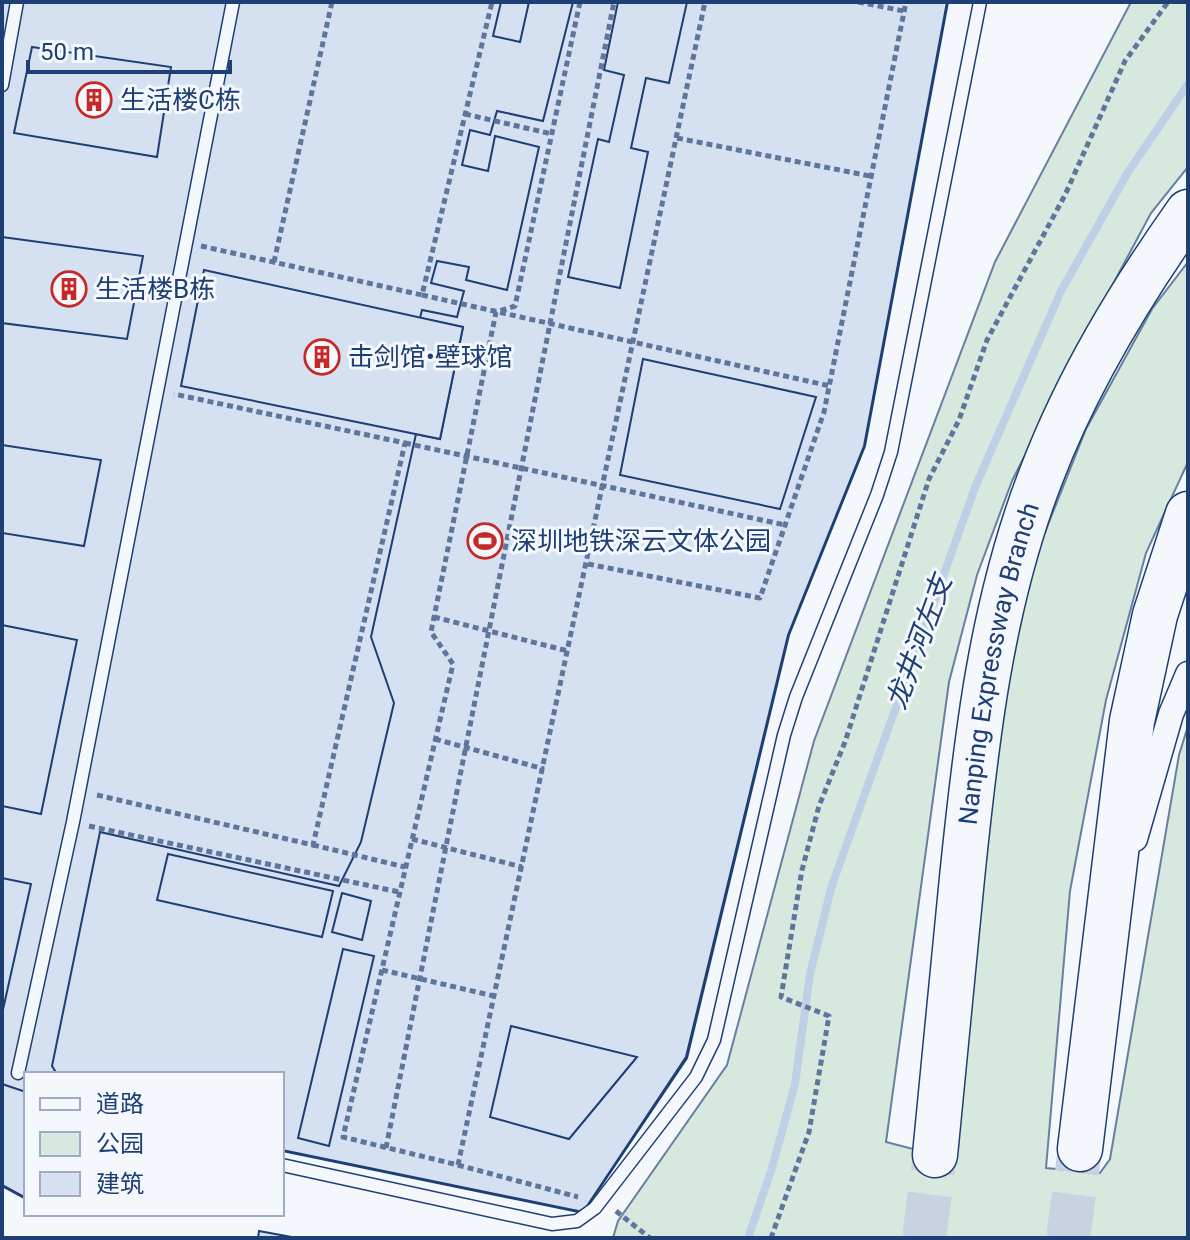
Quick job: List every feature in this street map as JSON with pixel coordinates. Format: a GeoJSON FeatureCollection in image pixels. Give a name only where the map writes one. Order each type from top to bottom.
{"type":"FeatureCollection","features":[{"type":"Feature","properties":{"kind":"highway","name":"Nanping Expressway Branch"},"geometry":{"type":"LineString","coordinates":[[935,1155],[985,677],[1010,572],[1041,476],[1085,376],[1146,271],[1188,212]]}},
{"type":"Feature","properties":{"kind":"highway"},"geometry":{"type":"LineString","coordinates":[[1080,1149],[1132,721],[1155,615],[1188,514]]}},
{"type":"Feature","properties":{"kind":"street"},"geometry":{"type":"LineString","coordinates":[[1104,957],[1152,778],[1171,714],[1188,674]]}},
{"type":"Feature","properties":{"kind":"lane"},"geometry":{"type":"LineString","coordinates":[[2,85],[17,2]]}},
{"type":"Feature","properties":{"kind":"lane"},"geometry":{"type":"LineString","coordinates":[[18,1073],[73,822],[233,2]]}},
{"type":"Feature","properties":{"kind":"lane"},"geometry":{"type":"LineString","coordinates":[[284,1165],[552,1224],[577,1221],[595,1208],[696,1077],[714,1040],[796,697],[877,495],[891,452],[980,2]]}},
{"type":"Feature","properties":{"kind":"path"},"geometry":{"type":"LineString","coordinates":[[274,262],[332,2]]}},
{"type":"Feature","properties":{"kind":"path"},"geometry":{"type":"LineString","coordinates":[[422,295],[492,2]]}},
{"type":"Feature","properties":{"kind":"path"},"geometry":{"type":"LineString","coordinates":[[496,312],[515,306],[580,2]]}},
{"type":"Feature","properties":{"kind":"path"},"geometry":{"type":"LineString","coordinates":[[386,1148],[614,2]]}},
{"type":"Feature","properties":{"kind":"path"},"geometry":{"type":"LineString","coordinates":[[458,1165],[705,2]]}},
{"type":"Feature","properties":{"kind":"path"},"geometry":{"type":"LineString","coordinates":[[858,2],[904,11]]}},
{"type":"Feature","properties":{"kind":"path"},"geometry":{"type":"LineString","coordinates":[[588,564],[760,598],[830,386],[906,2]]}},
{"type":"Feature","properties":{"kind":"path"},"geometry":{"type":"LineString","coordinates":[[771,1238],[809,1132],[829,1016],[781,997],[802,870],[819,806],[845,742],[929,479],[959,420],[987,340],[1065,195],[1125,61],[1168,2]]}},
{"type":"Feature","properties":{"kind":"path"},"geometry":{"type":"LineString","coordinates":[[465,114],[552,134]]}},
{"type":"Feature","properties":{"kind":"path"},"geometry":{"type":"LineString","coordinates":[[677,138],[870,176]]}},
{"type":"Feature","properties":{"kind":"path"},"geometry":{"type":"LineString","coordinates":[[186,243],[830,386]]}},
{"type":"Feature","properties":{"kind":"path"},"geometry":{"type":"LineString","coordinates":[[496,312],[431,632],[453,664],[343,1137],[582,1198]]}},
{"type":"Feature","properties":{"kind":"path"},"geometry":{"type":"LineString","coordinates":[[157,390],[785,525]]}},
{"type":"Feature","properties":{"kind":"path"},"geometry":{"type":"LineString","coordinates":[[313,845],[405,443]]}},
{"type":"Feature","properties":{"kind":"path"},"geometry":{"type":"LineString","coordinates":[[434,617],[568,651]]}},
{"type":"Feature","properties":{"kind":"path"},"geometry":{"type":"LineString","coordinates":[[435,739],[544,769]]}},
{"type":"Feature","properties":{"kind":"path"},"geometry":{"type":"LineString","coordinates":[[79,791],[406,867]]}},
{"type":"Feature","properties":{"kind":"path"},"geometry":{"type":"LineString","coordinates":[[73,822],[399,892]]}},
{"type":"Feature","properties":{"kind":"path"},"geometry":{"type":"LineString","coordinates":[[412,839],[522,867]]}},
{"type":"Feature","properties":{"kind":"path"},"geometry":{"type":"LineString","coordinates":[[382,970],[494,996]]}},
{"type":"Feature","properties":{"kind":"path"},"geometry":{"type":"LineString","coordinates":[[610,1206],[650,1238]]}},
{"type":"Feature","properties":{"kind":"green space"},"geometry":{"type":"Polygon","coordinates":[[[1131,2],[1188,2],[1188,167],[1151,213],[1082,342],[1012,481],[977,575],[949,682],[886,1142],[944,1157],[995,728],[1026,580],[1086,429],[1152,309],[1188,262],[1188,462],[1146,553],[1106,700],[1070,891],[1046,1168],[1100,1173],[1110,1159],[1179,755],[1188,726],[1188,1238],[613,1238],[618,1221],[727,1065],[814,741],[995,262],[1131,2]]]}},
{"type":"Feature","properties":{"kind":"building","name":"深圳地铁深云文体公园"},"geometry":{"type":"Polygon","coordinates":[[[2,2],[948,2],[865,446],[789,635],[687,1058],[583,1213],[284,1151],[284,1072],[24,1072],[24,1198],[2,1186],[2,2]]]}},
{"type":"Feature","properties":{"kind":"building"},"geometry":{"type":"Polygon","coordinates":[[[501,2],[529,2],[520,42],[493,36],[501,2]]]}},
{"type":"Feature","properties":{"kind":"building","name":"深圳地铁深云文体公园"},"geometry":{"type":"Polygon","coordinates":[[[573,2],[947,2],[864,446],[788,635],[686,1057],[583,1212],[284,1150],[284,1072],[56,1072],[52,1066],[100,832],[339,886],[361,842],[394,703],[371,637],[416,434],[440,439],[463,327],[420,318],[422,310],[457,317],[464,291],[431,283],[437,261],[469,267],[466,280],[507,290],[539,147],[495,136],[488,171],[462,165],[470,130],[490,135],[497,111],[543,121],[573,2]]]}},
{"type":"Feature","properties":{"kind":"building"},"geometry":{"type":"Polygon","coordinates":[[[618,2],[687,2],[669,83],[646,78],[631,148],[648,152],[620,288],[568,277],[598,139],[609,142],[624,75],[604,70],[618,2]]]}},
{"type":"Feature","properties":{"kind":"building","name":"生活楼C栋"},"geometry":{"type":"Polygon","coordinates":[[[32,47],[171,67],[157,157],[14,133],[32,47]]]}},
{"type":"Feature","properties":{"kind":"building","name":"生活楼B栋"},"geometry":{"type":"Polygon","coordinates":[[[2,237],[143,256],[127,339],[2,323],[2,237]]]}},
{"type":"Feature","properties":{"kind":"building","name":"击剑馆•壁球馆"},"geometry":{"type":"Polygon","coordinates":[[[204,270],[463,327],[440,439],[181,386],[204,270]]]}},
{"type":"Feature","properties":{"kind":"building"},"geometry":{"type":"Polygon","coordinates":[[[643,359],[816,397],[780,509],[620,475],[643,359]]]}},
{"type":"Feature","properties":{"kind":"building"},"geometry":{"type":"Polygon","coordinates":[[[2,445],[101,460],[84,546],[2,533],[2,445]]]}},
{"type":"Feature","properties":{"kind":"building"},"geometry":{"type":"Polygon","coordinates":[[[2,625],[77,640],[41,814],[2,806],[2,625]]]}},
{"type":"Feature","properties":{"kind":"building"},"geometry":{"type":"Polygon","coordinates":[[[168,854],[333,891],[322,937],[157,900],[168,854]]]}},
{"type":"Feature","properties":{"kind":"building"},"geometry":{"type":"Polygon","coordinates":[[[2,878],[31,884],[2,1014],[2,878]]]}},
{"type":"Feature","properties":{"kind":"building"},"geometry":{"type":"Polygon","coordinates":[[[342,893],[371,901],[362,940],[332,932],[342,893]]]}},
{"type":"Feature","properties":{"kind":"building"},"geometry":{"type":"Polygon","coordinates":[[[343,949],[374,956],[329,1146],[298,1138],[343,949]]]}},
{"type":"Feature","properties":{"kind":"building"},"geometry":{"type":"Polygon","coordinates":[[[511,1026],[637,1057],[569,1139],[490,1117],[511,1026]]]}},
{"type":"Feature","properties":{"kind":"building"},"geometry":{"type":"Polygon","coordinates":[[[2,1084],[24,1091],[24,1197],[2,1185],[2,1084]]]}},
{"type":"Feature","properties":{"kind":"building"},"geometry":{"type":"Polygon","coordinates":[[[259,1231],[297,1238],[258,1238],[259,1231]]]}},
{"type":"Feature","properties":{"kind":"waterway","name":"龙井河左支"},"geometry":{"type":"LineString","coordinates":[[748,1238],[772,1168],[795,1084],[810,974],[832,885],[976,485],[1061,291],[1128,172],[1188,84]]}},
{"type":"Feature","properties":{"kind":"tunnel"},"geometry":{"type":"LineString","coordinates":[[1068,1238],[1080,1149]]}},
{"type":"Feature","properties":{"kind":"tunnel"},"geometry":{"type":"LineString","coordinates":[[924,1238],[935,1155]]}},
{"type":"Feature","properties":{"kind":"place","name":"生活楼C栋"},"geometry":{"type":"Point","coordinates":[94,100]}},
{"type":"Feature","properties":{"kind":"place","name":"生活楼B栋"},"geometry":{"type":"Point","coordinates":[69,289]}},
{"type":"Feature","properties":{"kind":"place","name":"击剑馆•壁球馆"},"geometry":{"type":"Point","coordinates":[322,357]}},
{"type":"Feature","properties":{"kind":"place","name":"深圳地铁深云文体公园"},"geometry":{"type":"Point","coordinates":[485,541]}}]}
